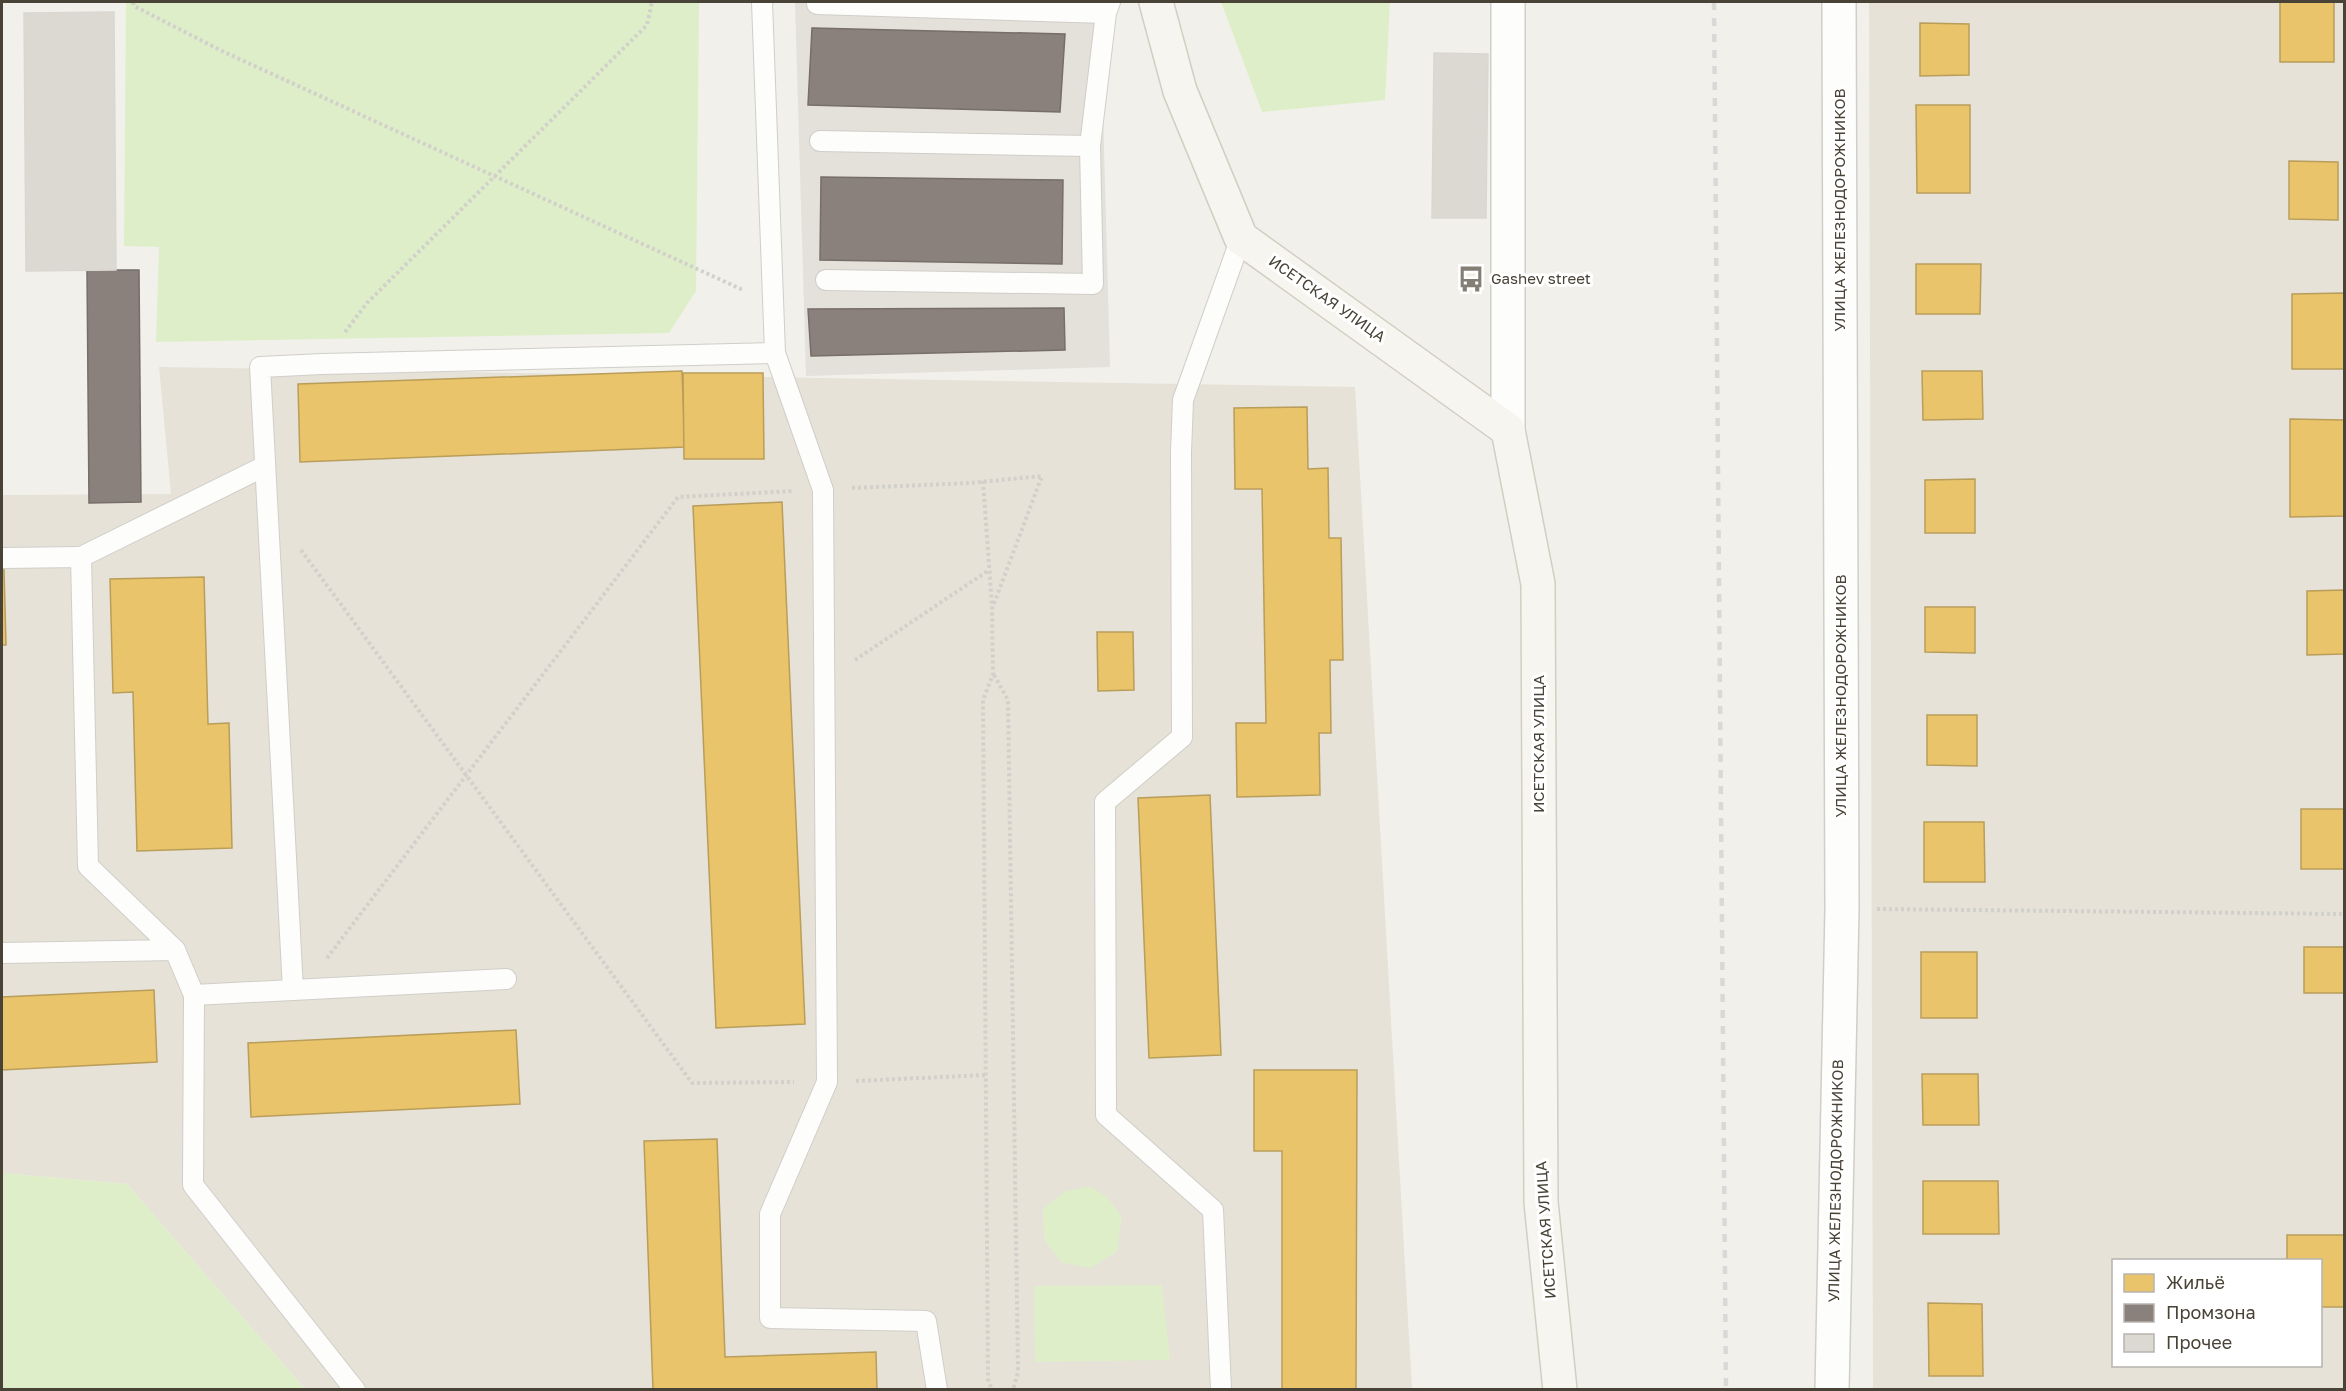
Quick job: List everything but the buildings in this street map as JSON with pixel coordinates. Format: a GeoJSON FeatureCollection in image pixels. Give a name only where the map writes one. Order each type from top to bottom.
{"type":"FeatureCollection","features":[{"type":"Feature","properties":{"kind":"street"},"geometry":{"type":"LineString","coordinates":[[1156,2],[1180,92],[1241,238]]}},
{"type":"Feature","properties":{"kind":"street"},"geometry":{"type":"LineString","coordinates":[[1508,2],[1508,430]]}},
{"type":"Feature","properties":{"kind":"street","name":"УЛИЦА ЖЕЛЕЗНОДОРОЖНИКОВ"},"geometry":{"type":"LineString","coordinates":[[1832,1389],[1842,909],[1839,2]]}},
{"type":"Feature","properties":{"kind":"street","name":"ИСЕТСКАЯ УЛИЦА"},"geometry":{"type":"LineString","coordinates":[[1241,238],[1508,430],[1538,584],[1541,1203],[1560,1389]]}},
{"type":"Feature","properties":{"kind":"lane"},"geometry":{"type":"LineString","coordinates":[[762,2],[775,353],[823,490],[827,1082],[770,1214],[770,1318],[926,1321],[937,1389]]}},
{"type":"Feature","properties":{"kind":"lane"},"geometry":{"type":"LineString","coordinates":[[818,4],[1108,7],[1090,146],[1093,284],[826,280]]}},
{"type":"Feature","properties":{"kind":"lane"},"geometry":{"type":"LineString","coordinates":[[820,141],[1090,146]]}},
{"type":"Feature","properties":{"kind":"lane"},"geometry":{"type":"LineString","coordinates":[[1221,1389],[1213,1210],[1106,1115],[1105,802],[1182,737],[1181,452],[1183,400],[1241,238]]}},
{"type":"Feature","properties":{"kind":"lane"},"geometry":{"type":"LineString","coordinates":[[298,990],[260,367],[775,353]]}},
{"type":"Feature","properties":{"kind":"lane"},"geometry":{"type":"LineString","coordinates":[[2,558],[81,557],[265,466]]}},
{"type":"Feature","properties":{"kind":"lane"},"geometry":{"type":"LineString","coordinates":[[81,557],[88,866],[175,950],[194,995],[193,1185],[355,1389]]}},
{"type":"Feature","properties":{"kind":"lane"},"geometry":{"type":"LineString","coordinates":[[2,954],[175,950]]}},
{"type":"Feature","properties":{"kind":"lane"},"geometry":{"type":"LineString","coordinates":[[194,995],[506,979]]}},
{"type":"Feature","properties":{"kind":"path"},"geometry":{"type":"LineString","coordinates":[[133,2],[134,6],[224,52],[775,305]]}},
{"type":"Feature","properties":{"kind":"path"},"geometry":{"type":"LineString","coordinates":[[322,364],[366,303],[646,25],[652,2]]}},
{"type":"Feature","properties":{"kind":"path"},"geometry":{"type":"LineString","coordinates":[[298,990],[466,775],[678,497],[983,482],[1042,476],[992,609]]}},
{"type":"Feature","properties":{"kind":"path"},"geometry":{"type":"LineString","coordinates":[[983,482],[992,609],[993,674],[983,700],[988,1379],[992,1389]]}},
{"type":"Feature","properties":{"kind":"path"},"geometry":{"type":"LineString","coordinates":[[267,504],[692,1083],[827,1082],[985,1075]]}},
{"type":"Feature","properties":{"kind":"path"},"geometry":{"type":"LineString","coordinates":[[824,680],[989,570]]}},
{"type":"Feature","properties":{"kind":"path"},"geometry":{"type":"LineString","coordinates":[[993,674],[1008,700],[1018,1372],[1013,1389]]}},
{"type":"Feature","properties":{"kind":"path"},"geometry":{"type":"LineString","coordinates":[[1842,909],[2344,914]]}},
{"type":"Feature","properties":{"kind":"shaded area"},"geometry":{"type":"Polygon","coordinates":[[[795,2],[1100,2],[1110,367],[806,376],[795,2]]]}},
{"type":"Feature","properties":{"kind":"shaded area"},"geometry":{"type":"Polygon","coordinates":[[[1869,2],[2344,2],[2344,1389],[1873,1389],[1869,2]]]}},
{"type":"Feature","properties":{"kind":"shaded area"},"geometry":{"type":"Polygon","coordinates":[[[159,367],[1355,387],[1412,1389],[305,1389],[127,1184],[2,1173],[2,495],[171,494],[159,367]]]}},
{"type":"Feature","properties":{"kind":"green space"},"geometry":{"type":"Polygon","coordinates":[[[126,2],[699,2],[696,291],[669,333],[156,342],[159,247],[124,246],[126,2]]]}},
{"type":"Feature","properties":{"kind":"green space"},"geometry":{"type":"Polygon","coordinates":[[[1221,2],[1390,2],[1385,100],[1262,112],[1221,2]]]}},
{"type":"Feature","properties":{"kind":"green space"},"geometry":{"type":"Polygon","coordinates":[[[2,1173],[127,1184],[305,1389],[2,1389],[2,1173]]]}},
{"type":"Feature","properties":{"kind":"green space"},"geometry":{"type":"Polygon","coordinates":[[[1089,1186],[1107,1197],[1122,1217],[1117,1252],[1090,1268],[1061,1262],[1044,1240],[1043,1209],[1064,1192],[1089,1186]]]}},
{"type":"Feature","properties":{"kind":"green space"},"geometry":{"type":"Polygon","coordinates":[[[1162,1285],[1170,1360],[1035,1362],[1034,1286],[1162,1285]]]}},
{"type":"Feature","properties":{"kind":"railway"},"geometry":{"type":"LineString","coordinates":[[1714,2],[1726,1390]]}},
{"type":"Feature","properties":{"kind":"place","name":"Gashev street"},"geometry":{"type":"Point","coordinates":[1471,279]}}]}
